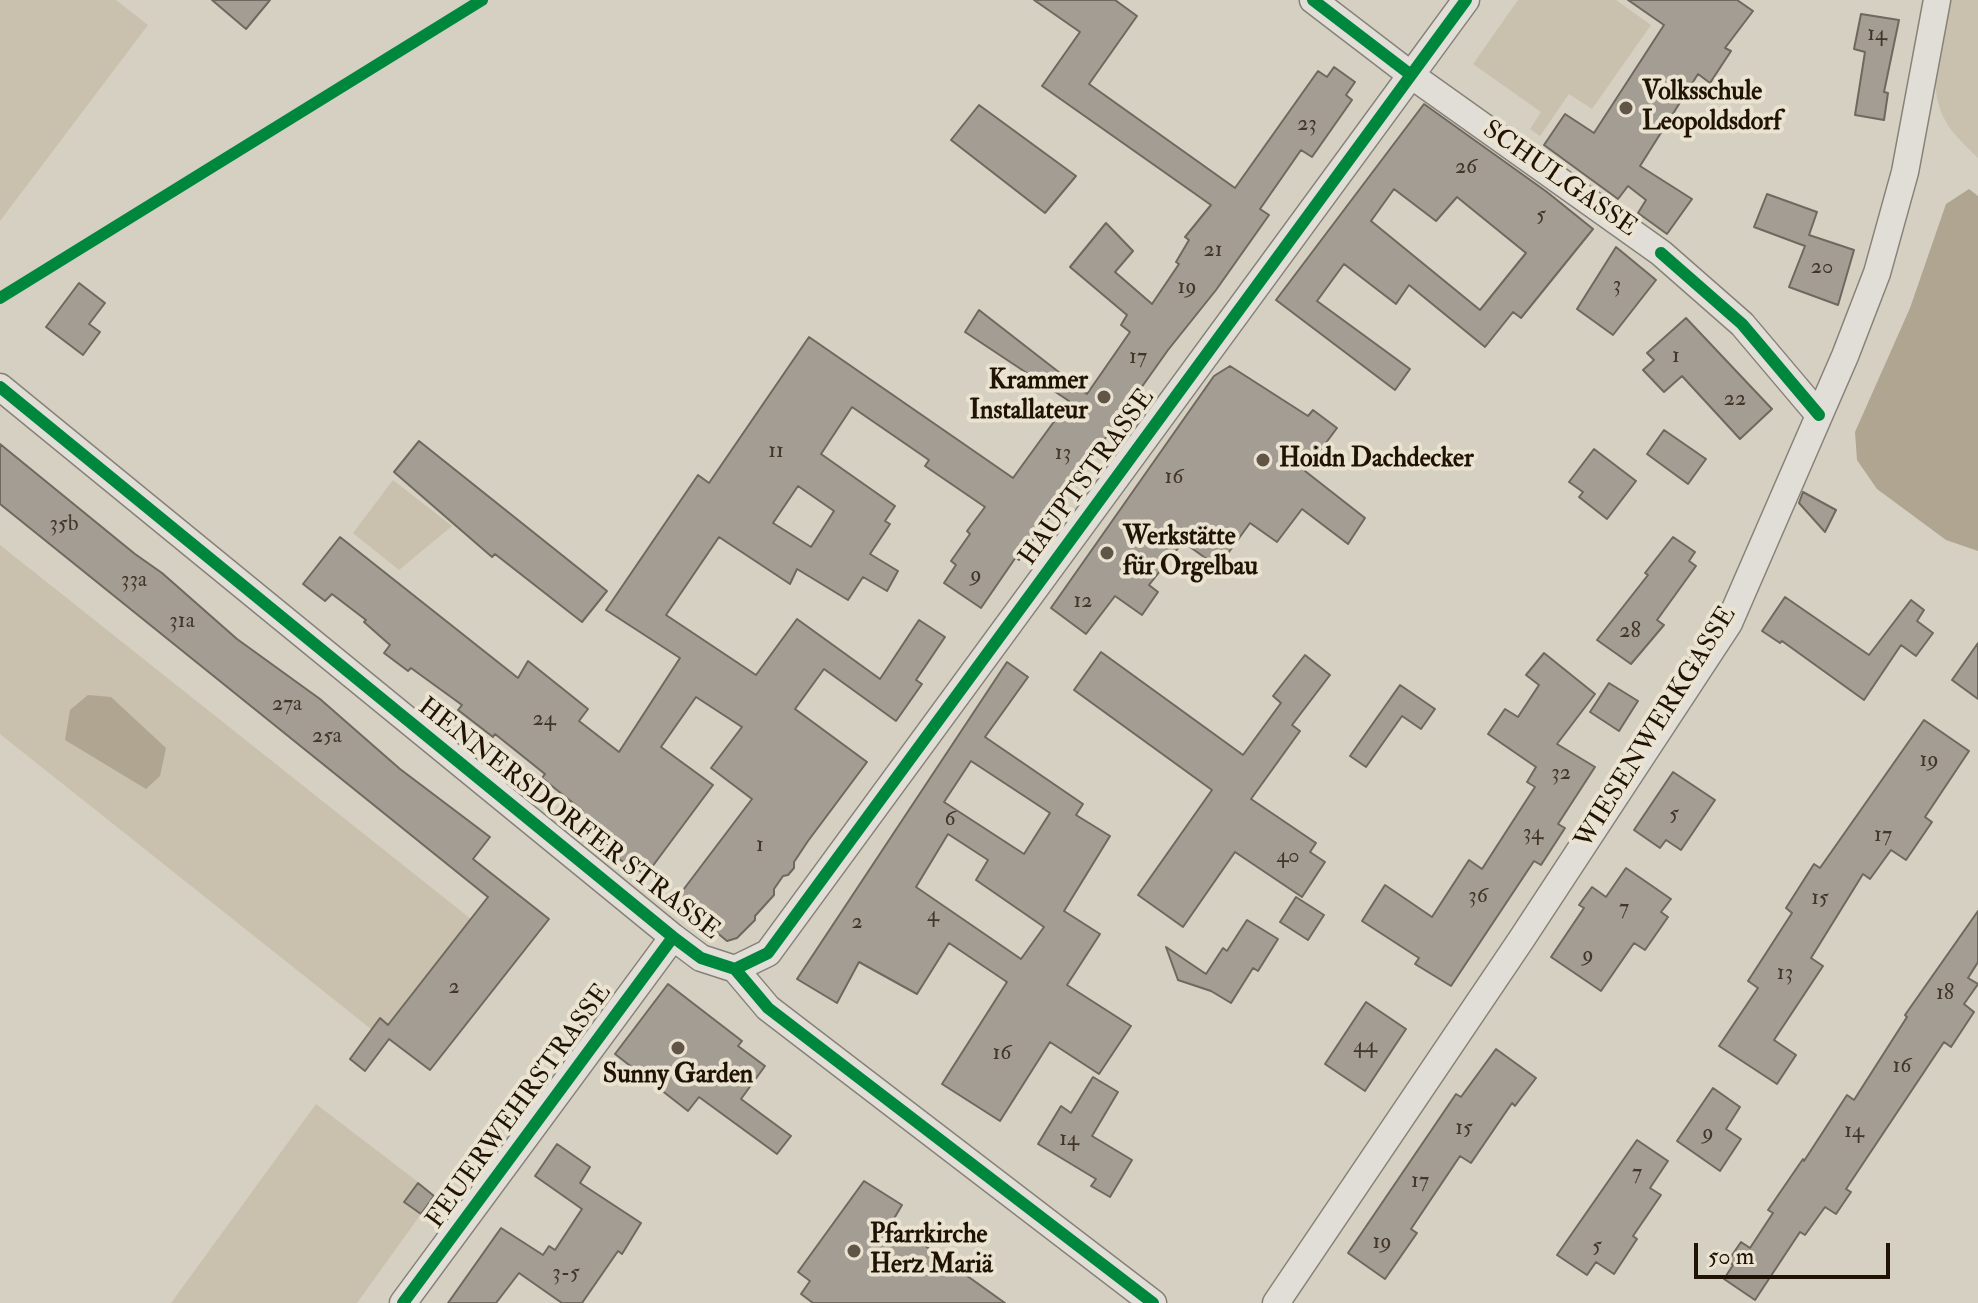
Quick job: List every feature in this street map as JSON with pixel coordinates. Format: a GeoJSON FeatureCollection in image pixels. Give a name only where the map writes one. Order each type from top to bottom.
{"type":"FeatureCollection","features":[{"type":"Feature","properties":{"kind":"street","name":"SCHULGASSE"},"geometry":{"type":"LineString","coordinates":[[1313,0],[1411,75],[1661,253],[1742,324],[1819,415]]}},
{"type":"Feature","properties":{"kind":"street","name":"HAUPTSTRASSE"},"geometry":{"type":"LineString","coordinates":[[735,969],[768,953],[1466,0]]}},
{"type":"Feature","properties":{"kind":"street","name":"WIESENWERKGASSE"},"geometry":{"type":"LineString","coordinates":[[1276,1303],[1521,940],[1729,623],[1877,273],[1905,172],[1937,0]]}},
{"type":"Feature","properties":{"kind":"street","name":"HENNERSDORFER STRASSE"},"geometry":{"type":"LineString","coordinates":[[0,387],[673,937],[701,958],[735,969],[768,1008],[1153,1303]]}},
{"type":"Feature","properties":{"kind":"street","name":"FEUERWEHRSTRASSE"},"geometry":{"type":"LineString","coordinates":[[403,1303],[673,937]]}},
{"type":"Feature","properties":{"kind":"shaded area"},"geometry":{"type":"Polygon","coordinates":[[[0,0],[116,0],[148,25],[0,221],[0,0]]]}},
{"type":"Feature","properties":{"kind":"shaded area"},"geometry":{"type":"Polygon","coordinates":[[[1518,0],[1616,0],[1651,25],[1592,109],[1569,94],[1540,136],[1530,129],[1541,112],[1473,64],[1518,0]]]}},
{"type":"Feature","properties":{"kind":"shaded area"},"geometry":{"type":"Polygon","coordinates":[[[1948,0],[1978,0],[1978,158],[1952,131],[1938,100],[1936,67],[1948,0]]]}},
{"type":"Feature","properties":{"kind":"shaded area"},"geometry":{"type":"Polygon","coordinates":[[[1969,189],[1978,196],[1978,551],[1946,540],[1877,489],[1857,460],[1855,432],[1910,308],[1946,204],[1969,189]]]}},
{"type":"Feature","properties":{"kind":"shaded area"},"geometry":{"type":"Polygon","coordinates":[[[393,480],[452,526],[399,570],[353,533],[393,480]]]}},
{"type":"Feature","properties":{"kind":"shaded area"},"geometry":{"type":"Polygon","coordinates":[[[0,545],[471,919],[388,1025],[380,1018],[371,1029],[0,734],[0,545]]]}},
{"type":"Feature","properties":{"kind":"shaded area"},"geometry":{"type":"Polygon","coordinates":[[[88,695],[111,697],[166,748],[160,776],[146,789],[65,740],[70,710],[88,695]]]}},
{"type":"Feature","properties":{"kind":"shaded area"},"geometry":{"type":"Polygon","coordinates":[[[316,1104],[418,1182],[405,1202],[421,1214],[357,1303],[171,1303],[316,1104]]]}},
{"type":"Feature","properties":{"kind":"building"},"geometry":{"type":"Polygon","coordinates":[[[212,0],[270,0],[246,29],[212,0]]]}},
{"type":"Feature","properties":{"kind":"building"},"geometry":{"type":"Polygon","coordinates":[[[1034,0],[1115,0],[1137,16],[1089,84],[1235,188],[1318,71],[1327,77],[1334,67],[1355,82],[1346,95],[1352,100],[1312,157],[1301,150],[1260,209],[1269,215],[981,608],[944,583],[956,565],[951,561],[970,534],[967,531],[985,507],[925,466],[929,460],[852,407],[821,454],[895,506],[885,521],[890,524],[870,554],[898,571],[887,591],[863,577],[848,600],[797,569],[790,584],[719,537],[666,615],[756,675],[797,619],[880,679],[919,620],[945,637],[916,680],[922,684],[896,721],[824,669],[795,709],[867,762],[808,841],[794,862],[794,868],[783,876],[774,889],[774,895],[755,916],[755,920],[737,938],[727,941],[709,926],[703,927],[697,921],[694,910],[671,906],[752,799],[711,768],[742,727],[696,697],[661,747],[713,785],[646,875],[617,858],[617,852],[577,819],[583,811],[542,778],[545,774],[495,734],[493,737],[458,710],[462,705],[411,668],[408,671],[384,653],[390,645],[364,622],[366,620],[332,594],[325,601],[303,584],[340,537],[518,678],[528,661],[588,709],[579,721],[619,752],[680,658],[606,610],[698,475],[709,483],[809,337],[1013,478],[1069,401],[965,332],[979,310],[1087,394],[1130,332],[1121,325],[1127,315],[1070,267],[1106,223],[1133,251],[1115,272],[1152,304],[1179,264],[1176,262],[1189,240],[1185,237],[1211,205],[1042,86],[1080,32],[1034,0]],[[798,486],[773,523],[811,547],[834,511],[798,486]]]}},
{"type":"Feature","properties":{"kind":"building"},"geometry":{"type":"Polygon","coordinates":[[[1628,0],[1737,0],[1753,11],[1725,48],[1731,51],[1710,83],[1698,74],[1640,166],[1692,199],[1667,234],[1638,213],[1646,200],[1628,186],[1618,199],[1544,145],[1565,114],[1594,133],[1664,25],[1628,0]]]}},
{"type":"Feature","properties":{"kind":"building"},"geometry":{"type":"Polygon","coordinates":[[[1861,14],[1899,20],[1884,92],[1888,93],[1884,120],[1855,115],[1865,52],[1854,49],[1861,14]]]}},
{"type":"Feature","properties":{"kind":"building"},"geometry":{"type":"Polygon","coordinates":[[[1424,104],[1593,229],[1521,318],[1513,312],[1485,347],[1409,285],[1396,304],[1344,264],[1317,301],[1410,369],[1395,390],[1276,300],[1424,104]],[[1394,189],[1371,221],[1480,310],[1526,253],[1457,197],[1436,221],[1394,189]]]}},
{"type":"Feature","properties":{"kind":"building"},"geometry":{"type":"Polygon","coordinates":[[[979,105],[1076,176],[1045,213],[951,140],[979,105]]]}},
{"type":"Feature","properties":{"kind":"building"},"geometry":{"type":"Polygon","coordinates":[[[1767,194],[1817,212],[1809,235],[1854,250],[1838,305],[1789,287],[1805,246],[1754,227],[1767,194]]]}},
{"type":"Feature","properties":{"kind":"building"},"geometry":{"type":"Polygon","coordinates":[[[1616,247],[1656,280],[1613,335],[1577,309],[1616,247]]]}},
{"type":"Feature","properties":{"kind":"building"},"geometry":{"type":"Polygon","coordinates":[[[79,283],[105,303],[89,324],[100,332],[83,355],[46,327],[79,283]]]}},
{"type":"Feature","properties":{"kind":"building"},"geometry":{"type":"Polygon","coordinates":[[[1686,318],[1772,409],[1740,439],[1682,376],[1664,392],[1643,370],[1654,360],[1647,353],[1686,318]]]}},
{"type":"Feature","properties":{"kind":"building"},"geometry":{"type":"Polygon","coordinates":[[[1230,366],[1308,416],[1313,410],[1337,428],[1305,471],[1365,518],[1348,544],[1302,509],[1277,542],[1250,523],[1218,567],[1183,542],[1149,585],[1158,592],[1142,615],[1115,596],[1086,634],[1051,608],[1214,376],[1230,366]]]}},
{"type":"Feature","properties":{"kind":"building"},"geometry":{"type":"Polygon","coordinates":[[[1664,430],[1706,459],[1688,484],[1647,454],[1664,430]]]}},
{"type":"Feature","properties":{"kind":"building"},"geometry":{"type":"Polygon","coordinates":[[[419,441],[607,591],[582,622],[495,554],[492,557],[394,472],[419,441]]]}},
{"type":"Feature","properties":{"kind":"building"},"geometry":{"type":"Polygon","coordinates":[[[0,444],[162,573],[237,639],[320,699],[400,769],[490,837],[473,859],[549,919],[430,1070],[389,1039],[365,1071],[350,1059],[380,1018],[388,1025],[488,897],[0,504],[0,444]]]}},
{"type":"Feature","properties":{"kind":"building"},"geometry":{"type":"Polygon","coordinates":[[[1594,449],[1636,481],[1607,519],[1579,497],[1583,492],[1569,482],[1594,449]]]}},
{"type":"Feature","properties":{"kind":"building"},"geometry":{"type":"Polygon","coordinates":[[[1803,492],[1836,510],[1825,532],[1799,503],[1803,492]]]}},
{"type":"Feature","properties":{"kind":"building"},"geometry":{"type":"Polygon","coordinates":[[[1673,537],[1695,552],[1689,561],[1696,566],[1657,620],[1664,625],[1631,664],[1597,640],[1648,575],[1645,573],[1673,537]]]}},
{"type":"Feature","properties":{"kind":"building"},"geometry":{"type":"Polygon","coordinates":[[[1785,597],[1869,655],[1911,600],[1924,610],[1917,621],[1933,633],[1916,656],[1901,645],[1864,700],[1782,641],[1780,643],[1762,631],[1785,597]]]}},
{"type":"Feature","properties":{"kind":"building"},"geometry":{"type":"Polygon","coordinates":[[[1978,643],[1978,699],[1952,680],[1978,643]]]}},
{"type":"Feature","properties":{"kind":"building"},"geometry":{"type":"Polygon","coordinates":[[[1101,652],[1243,755],[1281,703],[1273,696],[1305,655],[1330,675],[1292,725],[1300,731],[1251,799],[1316,843],[1310,852],[1325,862],[1302,897],[1235,852],[1183,927],[1138,895],[1212,790],[1074,690],[1101,652]]]}},
{"type":"Feature","properties":{"kind":"building"},"geometry":{"type":"Polygon","coordinates":[[[1544,653],[1595,694],[1557,744],[1595,767],[1558,824],[1565,828],[1541,865],[1534,861],[1451,986],[1415,964],[1419,958],[1362,921],[1385,885],[1432,917],[1469,860],[1482,869],[1535,787],[1527,782],[1536,767],[1488,734],[1505,709],[1518,717],[1539,685],[1526,675],[1544,653]]]}},
{"type":"Feature","properties":{"kind":"building"},"geometry":{"type":"Polygon","coordinates":[[[1007,662],[1028,677],[985,737],[1083,804],[1076,815],[1110,836],[1064,911],[1100,934],[1067,985],[1131,1026],[1099,1074],[1050,1042],[1000,1121],[942,1084],[1007,982],[949,943],[917,994],[859,962],[837,1003],[797,979],[1007,662]],[[971,761],[944,802],[1024,854],[1050,813],[971,761]],[[948,834],[916,887],[1021,959],[1044,927],[976,880],[988,860],[948,834]]]}},
{"type":"Feature","properties":{"kind":"building"},"geometry":{"type":"Polygon","coordinates":[[[1609,683],[1638,701],[1619,731],[1590,712],[1609,683]]]}},
{"type":"Feature","properties":{"kind":"building"},"geometry":{"type":"Polygon","coordinates":[[[1400,685],[1435,709],[1421,729],[1402,716],[1366,767],[1350,756],[1400,685]]]}},
{"type":"Feature","properties":{"kind":"building"},"geometry":{"type":"Polygon","coordinates":[[[1924,720],[1969,751],[1925,817],[1932,822],[1906,860],[1891,850],[1870,879],[1863,874],[1811,958],[1823,966],[1774,1040],[1796,1055],[1777,1084],[1719,1046],[1758,988],[1748,981],[1792,913],[1786,908],[1814,864],[1820,868],[1924,720]]]}},
{"type":"Feature","properties":{"kind":"building"},"geometry":{"type":"Polygon","coordinates":[[[1673,772],[1715,800],[1681,850],[1666,840],[1660,848],[1634,830],[1673,772]]]}},
{"type":"Feature","properties":{"kind":"building"},"geometry":{"type":"Polygon","coordinates":[[[1626,868],[1671,899],[1661,912],[1668,917],[1645,950],[1634,943],[1601,991],[1551,957],[1584,908],[1579,905],[1592,887],[1606,897],[1626,868]]]}},
{"type":"Feature","properties":{"kind":"building"},"geometry":{"type":"Polygon","coordinates":[[[1296,897],[1324,915],[1308,940],[1280,922],[1296,897]]]}},
{"type":"Feature","properties":{"kind":"building"},"geometry":{"type":"Polygon","coordinates":[[[1978,911],[1978,962],[1968,978],[1978,984],[1964,1004],[1974,1012],[1951,1047],[1944,1042],[1846,1189],[1851,1192],[1836,1214],[1825,1207],[1805,1235],[1800,1232],[1755,1300],[1724,1279],[1733,1265],[1728,1261],[1741,1242],[1750,1248],[1773,1213],[1768,1210],[1847,1095],[1854,1100],[1907,1017],[1905,1015],[1978,911]]]}},
{"type":"Feature","properties":{"kind":"building"},"geometry":{"type":"Polygon","coordinates":[[[1247,920],[1278,939],[1258,971],[1253,968],[1231,1003],[1211,991],[1178,980],[1166,947],[1206,974],[1223,948],[1227,951],[1247,920]]]}},
{"type":"Feature","properties":{"kind":"building","name":"Sunny Garden"},"geometry":{"type":"Polygon","coordinates":[[[668,984],[742,1041],[738,1046],[765,1066],[741,1099],[791,1136],[777,1154],[699,1097],[688,1111],[615,1054],[668,984]]]}},
{"type":"Feature","properties":{"kind":"building"},"geometry":{"type":"Polygon","coordinates":[[[1366,1002],[1406,1029],[1365,1091],[1325,1064],[1366,1002]]]}},
{"type":"Feature","properties":{"kind":"building"},"geometry":{"type":"Polygon","coordinates":[[[1496,1049],[1536,1078],[1515,1106],[1512,1103],[1471,1163],[1460,1156],[1411,1229],[1417,1233],[1385,1279],[1348,1253],[1456,1094],[1461,1097],[1496,1049]]]}},
{"type":"Feature","properties":{"kind":"building"},"geometry":{"type":"Polygon","coordinates":[[[1093,1077],[1118,1092],[1092,1136],[1132,1160],[1110,1197],[1091,1186],[1096,1179],[1038,1144],[1061,1106],[1071,1113],[1093,1077]]]}},
{"type":"Feature","properties":{"kind":"building"},"geometry":{"type":"Polygon","coordinates":[[[1713,1088],[1740,1107],[1726,1129],[1741,1139],[1720,1171],[1677,1141],[1713,1088]]]}},
{"type":"Feature","properties":{"kind":"building"},"geometry":{"type":"Polygon","coordinates":[[[1637,1140],[1668,1161],[1650,1188],[1661,1195],[1633,1236],[1637,1239],[1614,1274],[1596,1262],[1587,1275],[1557,1255],[1637,1140]]]}},
{"type":"Feature","properties":{"kind":"building"},"geometry":{"type":"Polygon","coordinates":[[[557,1144],[590,1167],[580,1183],[641,1223],[622,1254],[618,1251],[582,1303],[562,1303],[519,1273],[496,1303],[448,1303],[501,1228],[543,1255],[549,1246],[555,1250],[582,1209],[535,1176],[557,1144]]]}},
{"type":"Feature","properties":{"kind":"building","name":"Pfarrkirche Herz Mariä"},"geometry":{"type":"Polygon","coordinates":[[[864,1181],[902,1205],[892,1222],[1005,1303],[813,1303],[801,1294],[810,1281],[798,1272],[864,1181]]]}},
{"type":"Feature","properties":{"kind":"building"},"geometry":{"type":"Polygon","coordinates":[[[418,1183],[434,1196],[421,1214],[404,1202],[418,1183]]]}},
{"type":"Feature","properties":{"kind":"cycle path"},"geometry":{"type":"LineString","coordinates":[[0,298],[482,0]]}},
{"type":"Feature","properties":{"kind":"cycle path"},"geometry":{"type":"LineString","coordinates":[[1313,0],[1411,75]]}},
{"type":"Feature","properties":{"kind":"cycle path"},"geometry":{"type":"LineString","coordinates":[[735,969],[768,953],[1466,0]]}},
{"type":"Feature","properties":{"kind":"cycle path"},"geometry":{"type":"LineString","coordinates":[[1661,253],[1742,324],[1819,415]]}},
{"type":"Feature","properties":{"kind":"cycle path"},"geometry":{"type":"LineString","coordinates":[[0,387],[673,937],[701,958],[735,969],[768,1008],[1153,1303]]}},
{"type":"Feature","properties":{"kind":"cycle path"},"geometry":{"type":"LineString","coordinates":[[403,1303],[673,937]]}},
{"type":"Feature","properties":{"kind":"place","name":"Volksschule Leopoldsdorf"},"geometry":{"type":"Point","coordinates":[1626,108]}},
{"type":"Feature","properties":{"kind":"place","name":"Krammer Installateur"},"geometry":{"type":"Point","coordinates":[1104,397]}},
{"type":"Feature","properties":{"kind":"place","name":"Hoidn Dachdecker"},"geometry":{"type":"Point","coordinates":[1263,460]}},
{"type":"Feature","properties":{"kind":"place","name":"Werkstätte für Orgelbau"},"geometry":{"type":"Point","coordinates":[1107,553]}},
{"type":"Feature","properties":{"kind":"place","name":"Sunny Garden"},"geometry":{"type":"Point","coordinates":[678,1048]}},
{"type":"Feature","properties":{"kind":"place","name":"Pfarrkirche Herz Mariä"},"geometry":{"type":"Point","coordinates":[854,1251]}}]}
